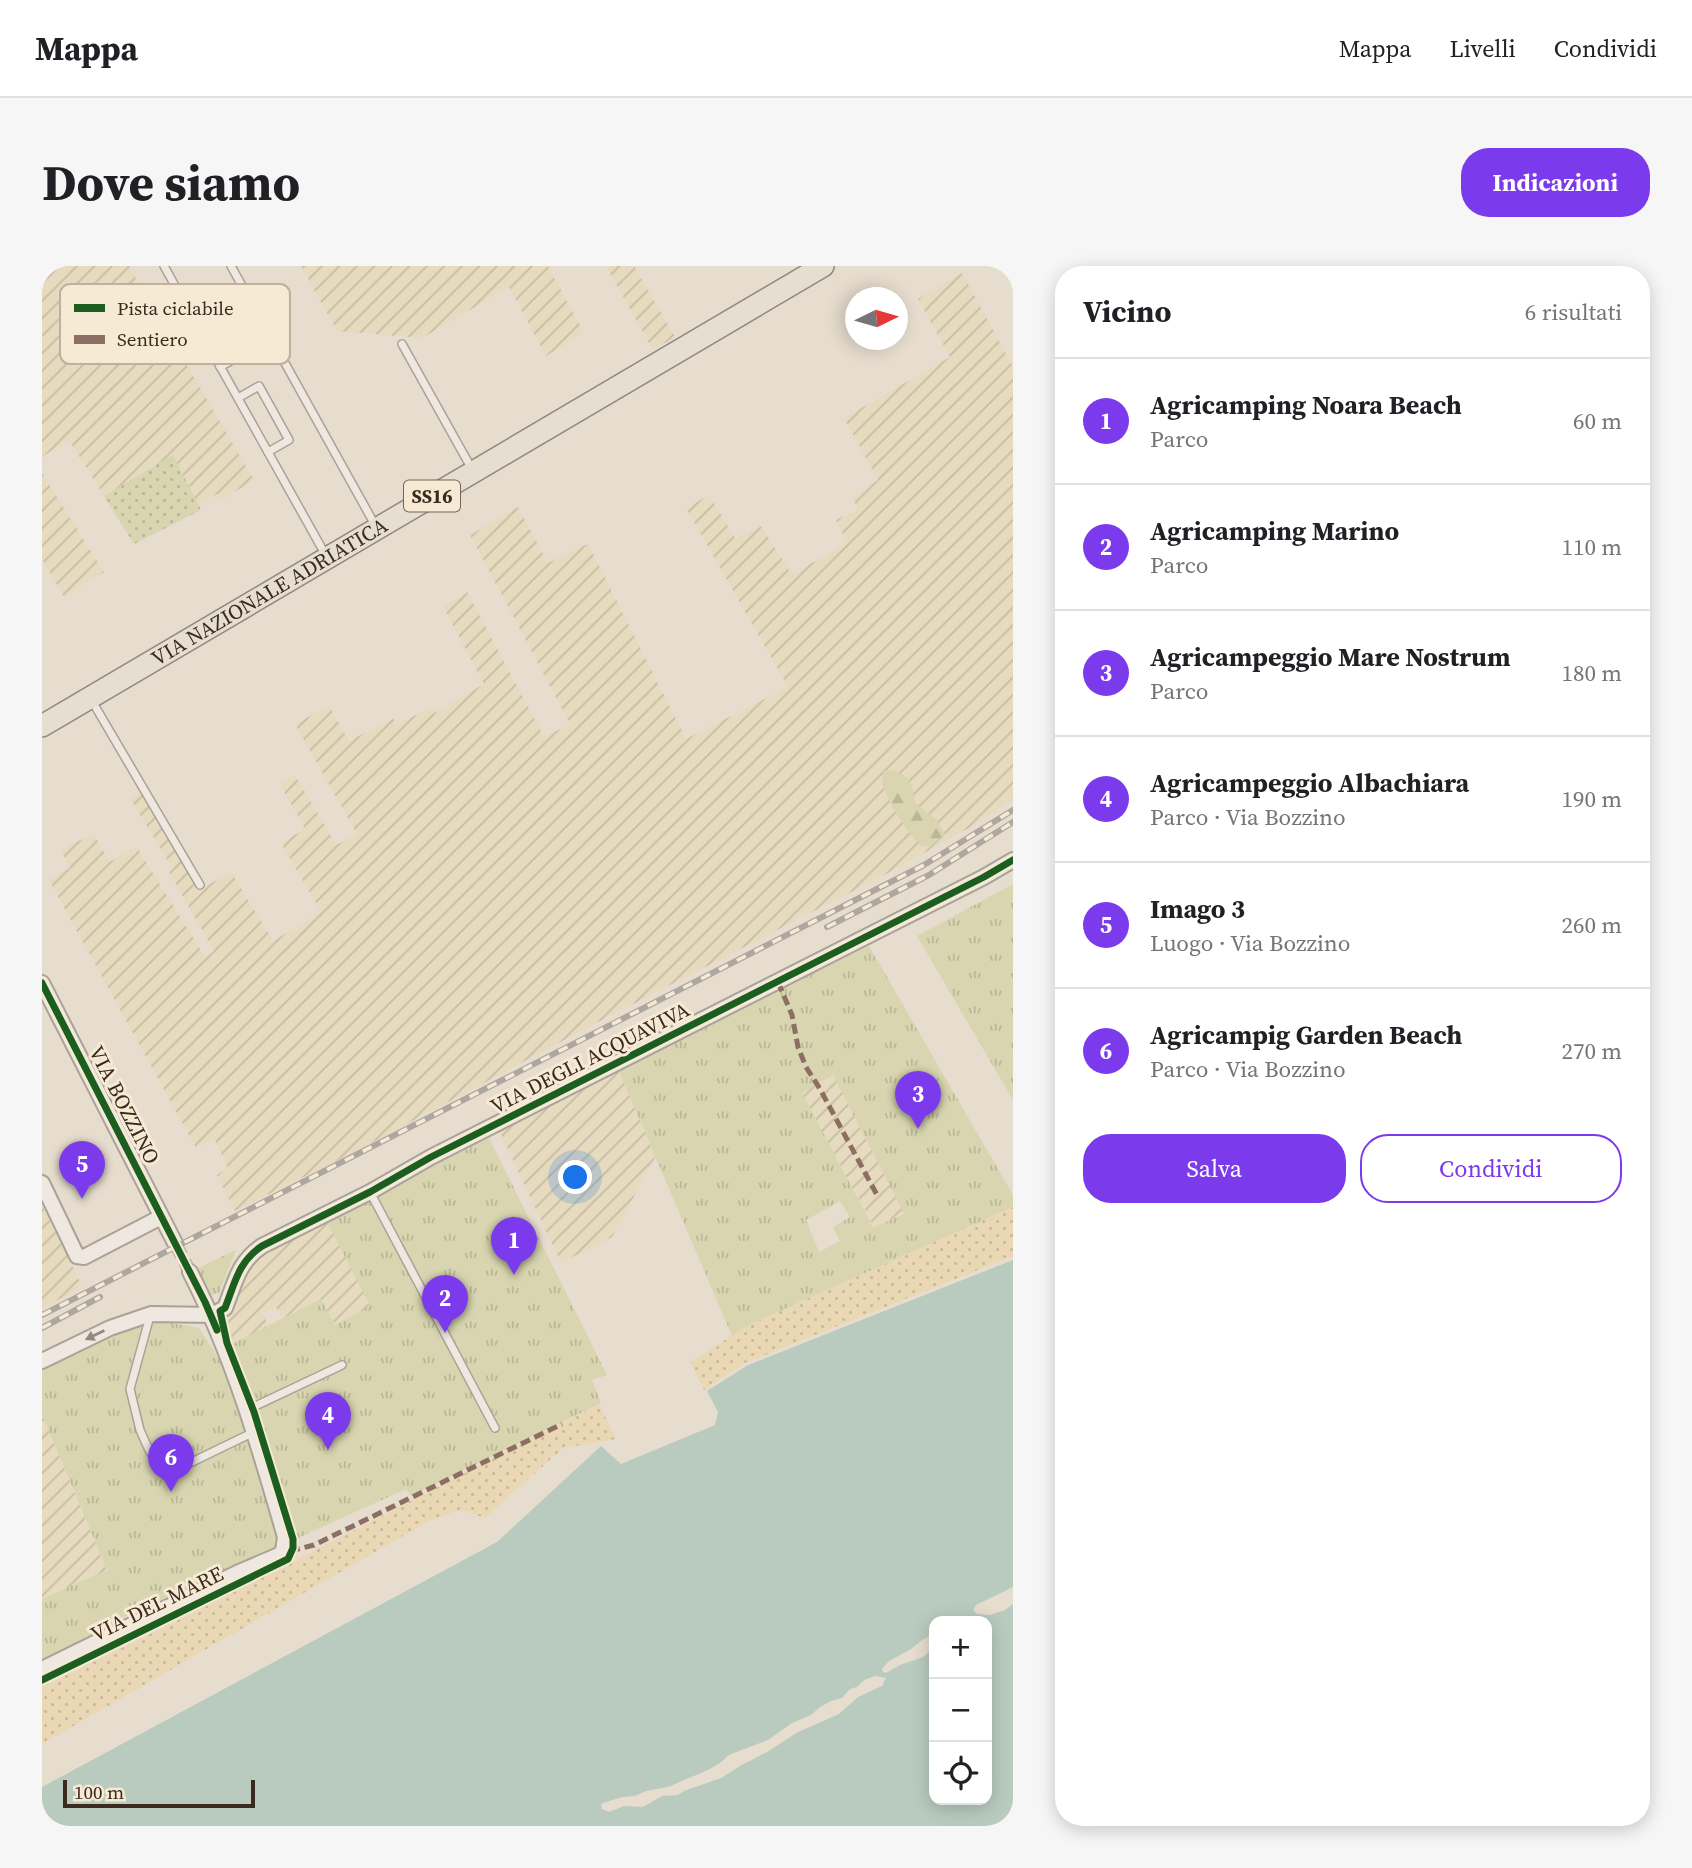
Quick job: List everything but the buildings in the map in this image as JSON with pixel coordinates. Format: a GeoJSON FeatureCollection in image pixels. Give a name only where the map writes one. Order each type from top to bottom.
{"type":"FeatureCollection","features":[{"type":"Feature","properties":{"kind":"main road","name":"VIA NAZIONALE ADRIATICA"},"geometry":{"type":"LineString","coordinates":[[42,726],[823,266]]}},
{"type":"Feature","properties":{"kind":"street","name":"VIA DEGLI ACQUAVIVA"},"geometry":{"type":"LineString","coordinates":[[212,1315],[225,1308],[249,1254],[262,1246],[1013,860]]}},
{"type":"Feature","properties":{"kind":"street","name":"VIA BOZZINO"},"geometry":{"type":"LineString","coordinates":[[42,984],[175,1243]]}},
{"type":"Feature","properties":{"kind":"street"},"geometry":{"type":"LineString","coordinates":[[42,1183],[78,1255],[84,1257],[161,1217]]}},
{"type":"Feature","properties":{"kind":"street"},"geometry":{"type":"LineString","coordinates":[[190,1272],[212,1315],[254,1432]]}},
{"type":"Feature","properties":{"kind":"street"},"geometry":{"type":"LineString","coordinates":[[42,1361],[110,1328],[151,1314],[212,1315]]}},
{"type":"Feature","properties":{"kind":"street","name":"VIA DEL MARE"},"geometry":{"type":"LineString","coordinates":[[42,1669],[279,1555],[285,1536],[254,1432]]}},
{"type":"Feature","properties":{"kind":"lane"},"geometry":{"type":"LineString","coordinates":[[163,266],[173,284]]}},
{"type":"Feature","properties":{"kind":"lane"},"geometry":{"type":"LineString","coordinates":[[231,266],[241,284]]}},
{"type":"Feature","properties":{"kind":"lane"},"geometry":{"type":"LineString","coordinates":[[402,344],[473,472]]}},
{"type":"Feature","properties":{"kind":"lane"},"geometry":{"type":"LineString","coordinates":[[218,364],[327,558]]}},
{"type":"Feature","properties":{"kind":"lane"},"geometry":{"type":"LineString","coordinates":[[220,367],[225,364]]}},
{"type":"Feature","properties":{"kind":"lane"},"geometry":{"type":"LineString","coordinates":[[285,364],[377,529]]}},
{"type":"Feature","properties":{"kind":"lane"},"geometry":{"type":"LineString","coordinates":[[238,398],[259,386],[289,440],[268,452]]}},
{"type":"Feature","properties":{"kind":"lane"},"geometry":{"type":"LineString","coordinates":[[90,698],[200,885]]}},
{"type":"Feature","properties":{"kind":"lane"},"geometry":{"type":"LineString","coordinates":[[370,1192],[495,1428]]}},
{"type":"Feature","properties":{"kind":"lane"},"geometry":{"type":"LineString","coordinates":[[151,1314],[130,1389],[140,1430],[164,1475],[254,1432]]}},
{"type":"Feature","properties":{"kind":"lane"},"geometry":{"type":"LineString","coordinates":[[247,1410],[342,1365]]}},
{"type":"Feature","properties":{"kind":"shaded area"},"geometry":{"type":"Polygon","coordinates":[[[42,266],[129,266],[140,284],[60,284],[60,364],[186,364],[254,480],[221,500],[217,494],[198,504],[172,456],[104,496],[69,440],[42,457],[42,266]]]}},
{"type":"Feature","properties":{"kind":"shaded area"},"geometry":{"type":"Polygon","coordinates":[[[301,266],[548,266],[584,333],[546,356],[509,287],[422,338],[337,331],[301,266]]]}},
{"type":"Feature","properties":{"kind":"shaded area"},"geometry":{"type":"Polygon","coordinates":[[[606,266],[634,266],[675,337],[653,350],[606,266]]]}},
{"type":"Feature","properties":{"kind":"shaded area"},"geometry":{"type":"Polygon","coordinates":[[[962,273],[1013,367],[1013,799],[976,824],[890,872],[598,1022],[354,1152],[235,1211],[217,1175],[228,1168],[214,1139],[196,1148],[49,880],[70,868],[61,851],[93,833],[110,862],[136,846],[205,957],[214,951],[169,872],[173,869],[130,798],[141,792],[199,890],[231,872],[273,941],[321,912],[281,843],[305,829],[280,784],[295,775],[336,845],[357,834],[295,724],[329,706],[349,741],[393,718],[396,725],[432,707],[435,713],[484,684],[443,606],[467,592],[544,737],[570,724],[470,535],[518,507],[548,563],[588,544],[686,739],[788,687],[686,508],[709,495],[735,538],[761,526],[792,575],[847,542],[836,520],[858,509],[852,497],[878,480],[844,418],[950,357],[918,299],[962,273]]]}},
{"type":"Feature","properties":{"kind":"shaded area"},"geometry":{"type":"Polygon","coordinates":[[[42,473],[104,572],[64,597],[42,559],[42,473]]]}},
{"type":"Feature","properties":{"kind":"shaded area"},"geometry":{"type":"Polygon","coordinates":[[[618,1069],[656,1156],[612,1237],[561,1263],[498,1128],[618,1069]]]}},
{"type":"Feature","properties":{"kind":"shaded area"},"geometry":{"type":"Polygon","coordinates":[[[834,1075],[904,1214],[874,1227],[801,1093],[834,1075]]]}},
{"type":"Feature","properties":{"kind":"shaded area"},"geometry":{"type":"Polygon","coordinates":[[[42,1205],[82,1286],[42,1309],[42,1205]]]}},
{"type":"Feature","properties":{"kind":"shaded area"},"geometry":{"type":"Polygon","coordinates":[[[326,1220],[371,1306],[335,1325],[321,1299],[282,1319],[276,1307],[263,1313],[268,1326],[230,1345],[225,1325],[242,1277],[255,1257],[326,1220]]]}},
{"type":"Feature","properties":{"kind":"shaded area"},"geometry":{"type":"Polygon","coordinates":[[[1013,1260],[1013,1826],[42,1826],[42,1787],[497,1542],[601,1446],[621,1464],[715,1425],[718,1412],[707,1391],[748,1365],[1013,1260]]]}},
{"type":"Feature","properties":{"kind":"shaded area"},"geometry":{"type":"Polygon","coordinates":[[[42,1414],[107,1571],[42,1599],[42,1414]]]}},
{"type":"Feature","properties":{"kind":"green space"},"geometry":{"type":"Polygon","coordinates":[[[173,455],[201,510],[134,544],[104,496],[173,455]]]}},
{"type":"Feature","properties":{"kind":"green space"},"geometry":{"type":"Polygon","coordinates":[[[893,770],[908,779],[915,803],[937,820],[945,834],[931,846],[922,846],[916,841],[887,797],[884,771],[893,770]]]}},
{"type":"Feature","properties":{"kind":"green space"},"geometry":{"type":"Polygon","coordinates":[[[1013,884],[1013,1100],[917,936],[1013,884]]]}},
{"type":"Feature","properties":{"kind":"green space"},"geometry":{"type":"Polygon","coordinates":[[[869,946],[1013,1195],[1013,1207],[749,1325],[732,1336],[618,1069],[869,946]],[[833,1075],[802,1093],[875,1227],[904,1214],[833,1075]],[[840,1201],[806,1220],[819,1252],[840,1241],[833,1227],[850,1217],[840,1201]]]}},
{"type":"Feature","properties":{"kind":"green space"},"geometry":{"type":"Polygon","coordinates":[[[489,1138],[607,1375],[592,1380],[601,1403],[411,1496],[406,1489],[298,1538],[230,1345],[321,1299],[335,1325],[370,1306],[326,1220],[489,1138]]]}},
{"type":"Feature","properties":{"kind":"green space"},"geometry":{"type":"Polygon","coordinates":[[[236,1250],[219,1293],[211,1295],[198,1268],[236,1250]]]}},
{"type":"Feature","properties":{"kind":"green space"},"geometry":{"type":"Polygon","coordinates":[[[155,1320],[199,1328],[230,1377],[279,1537],[277,1551],[214,1575],[126,1616],[42,1665],[42,1599],[107,1570],[42,1414],[42,1368],[85,1346],[141,1323],[143,1330],[149,1330],[155,1320]]]}},
{"type":"Feature","properties":{"kind":"sand"},"geometry":{"type":"Polygon","coordinates":[[[1013,1207],[1013,1256],[745,1363],[704,1390],[690,1362],[749,1325],[1013,1207]]]}},
{"type":"Feature","properties":{"kind":"sand"},"geometry":{"type":"Polygon","coordinates":[[[599,1404],[616,1439],[563,1448],[485,1518],[460,1510],[427,1522],[42,1744],[42,1687],[211,1604],[599,1404]]]}},
{"type":"Feature","properties":{"kind":"pier"},"geometry":{"type":"Polygon","coordinates":[[[1013,1587],[1013,1604],[1005,1610],[990,1615],[977,1614],[973,1610],[976,1605],[1013,1587]]]}},
{"type":"Feature","properties":{"kind":"pier"},"geometry":{"type":"Polygon","coordinates":[[[929,1636],[929,1652],[923,1657],[883,1672],[882,1669],[889,1661],[929,1636]]]}},
{"type":"Feature","properties":{"kind":"pier"},"geometry":{"type":"Polygon","coordinates":[[[875,1676],[886,1678],[882,1686],[858,1697],[839,1714],[798,1732],[721,1778],[678,1795],[662,1796],[643,1807],[624,1806],[609,1812],[602,1809],[603,1803],[668,1787],[708,1770],[729,1755],[768,1740],[792,1723],[811,1715],[831,1701],[842,1698],[850,1689],[875,1676]]]}},
{"type":"Feature","properties":{"kind":"tunnel"},"geometry":{"type":"LineString","coordinates":[[175,1243],[190,1272]]}},
{"type":"Feature","properties":{"kind":"railway"},"geometry":{"type":"LineString","coordinates":[[42,1315],[924,865],[1013,810]]}},
{"type":"Feature","properties":{"kind":"railway"},"geometry":{"type":"LineString","coordinates":[[827,927],[929,875],[1013,822]]}},
{"type":"Feature","properties":{"kind":"railway"},"geometry":{"type":"LineString","coordinates":[[42,1328],[100,1297]]}},
{"type":"Feature","properties":{"kind":"marked path"},"geometry":{"type":"LineString","coordinates":[[778,982],[792,1015],[798,1047],[806,1067],[877,1195]]}},
{"type":"Feature","properties":{"kind":"marked path"},"geometry":{"type":"LineString","coordinates":[[290,1551],[314,1545],[562,1424]]}},
{"type":"Feature","properties":{"kind":"cycle path"},"geometry":{"type":"LineString","coordinates":[[42,1680],[288,1559],[293,1548],[293,1539],[254,1412],[227,1343],[220,1311],[225,1308],[242,1266],[254,1252],[431,1157],[1013,860]]}},
{"type":"Feature","properties":{"kind":"cycle path"},"geometry":{"type":"LineString","coordinates":[[42,983],[217,1330]]}},
{"type":"Feature","properties":{"kind":"place","name":"Agricampeggio Mare Nostrum"},"geometry":{"type":"Point","coordinates":[918,1129]}},
{"type":"Feature","properties":{"kind":"place","name":"Imago 3"},"geometry":{"type":"Point","coordinates":[82,1199]}},
{"type":"Feature","properties":{"kind":"place","name":"Agricamping Noara Beach"},"geometry":{"type":"Point","coordinates":[514,1275]}},
{"type":"Feature","properties":{"kind":"place","name":"Agricamping Marino"},"geometry":{"type":"Point","coordinates":[445,1333]}},
{"type":"Feature","properties":{"kind":"place","name":"Agricampeggio Albachiara"},"geometry":{"type":"Point","coordinates":[328,1450]}},
{"type":"Feature","properties":{"kind":"place","name":"Agricampig Garden Beach"},"geometry":{"type":"Point","coordinates":[171,1492]}}]}
